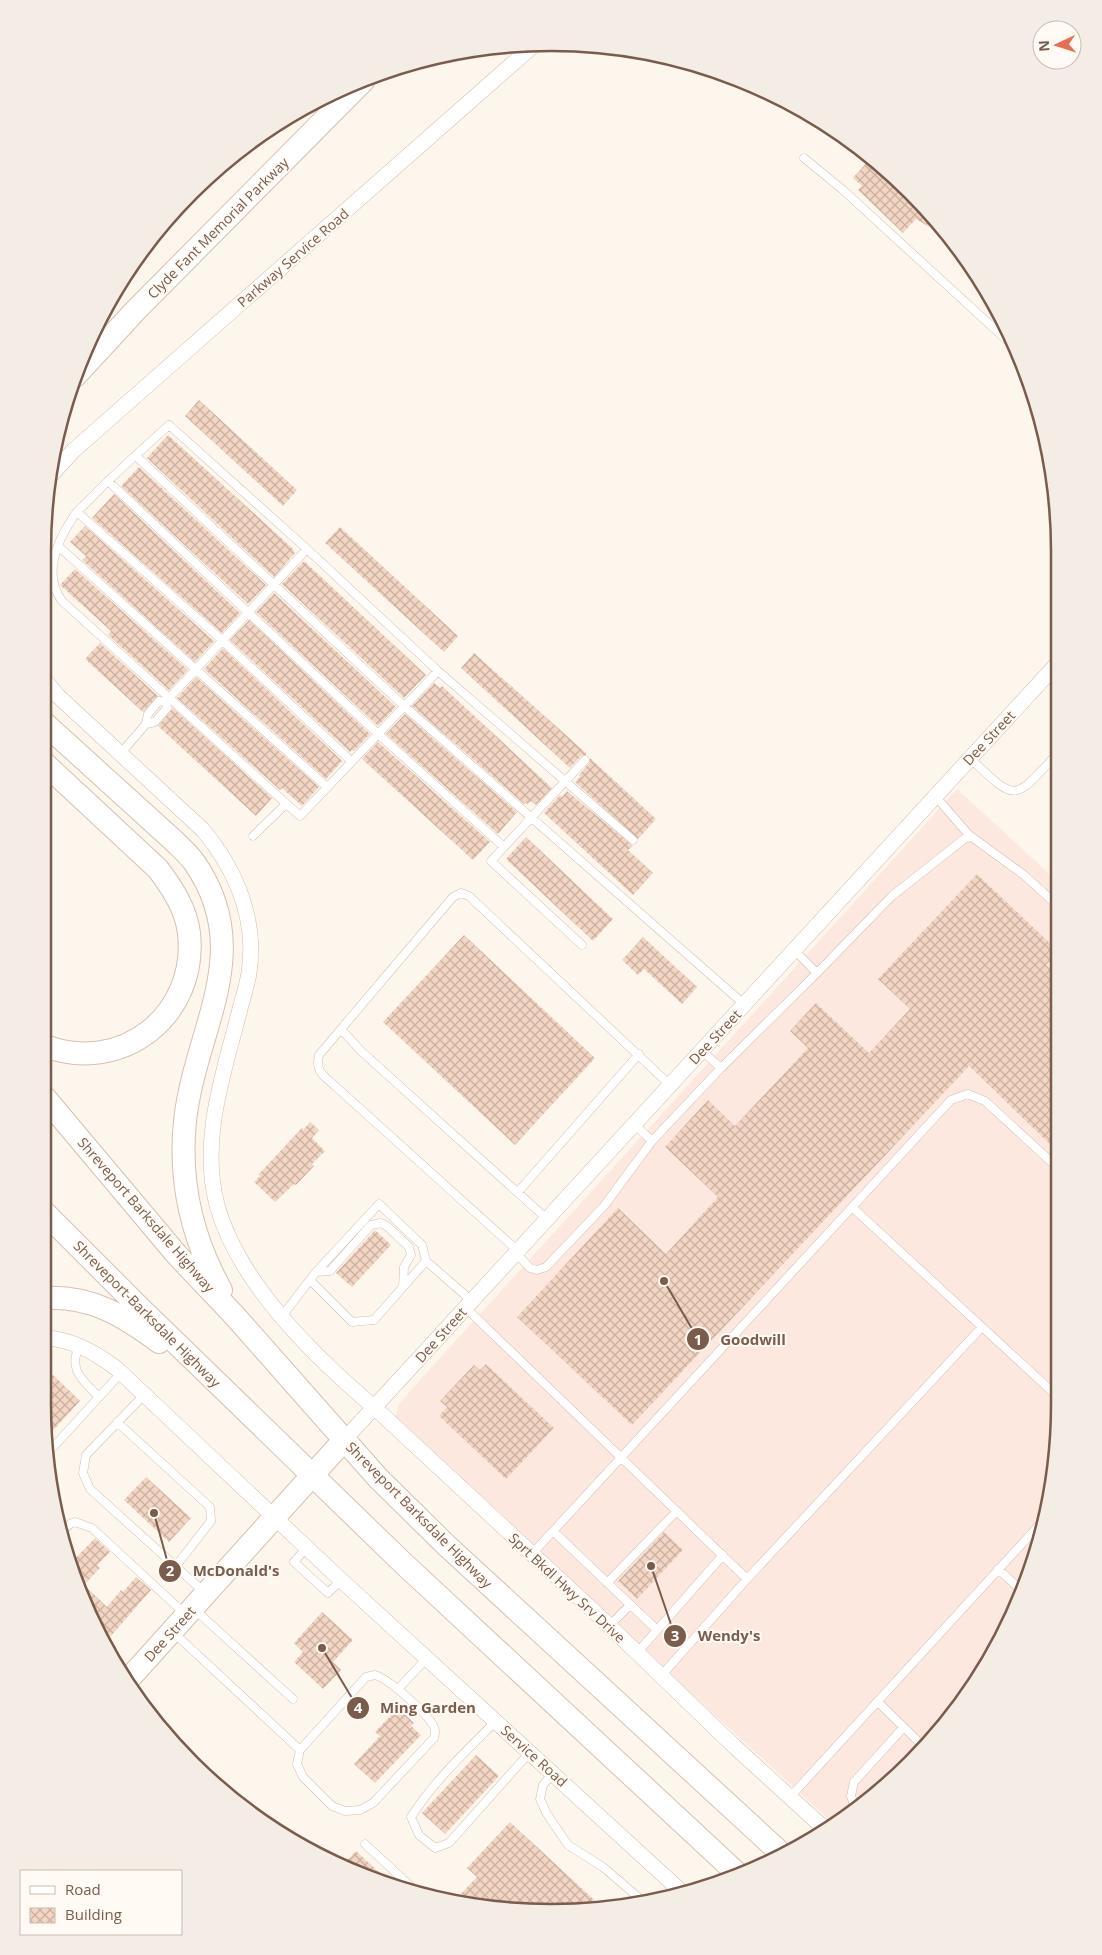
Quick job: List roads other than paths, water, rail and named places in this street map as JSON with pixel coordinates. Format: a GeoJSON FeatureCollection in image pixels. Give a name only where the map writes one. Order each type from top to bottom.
{"type":"FeatureCollection","features":[{"type":"Feature","properties":{"kind":"main road","name":"Clyde Fant Memorial Parkway"},"geometry":{"type":"LineString","coordinates":[[88,361],[136,310],[351,93]]}},
{"type":"Feature","properties":{"kind":"main road"},"geometry":{"type":"LineString","coordinates":[[51,729],[193,860],[208,884],[218,911],[223,942],[220,977],[190,1095],[185,1126],[184,1170],[190,1210],[201,1249],[210,1271],[234,1315]]}},
{"type":"Feature","properties":{"kind":"main road"},"geometry":{"type":"LineString","coordinates":[[51,770],[158,869],[173,889],[186,918],[189,932],[190,956],[186,979],[177,1001],[163,1020],[143,1036],[121,1048],[96,1054],[69,1053],[51,1048]]}},
{"type":"Feature","properties":{"kind":"main road","name":"Shreveport Barksdale Highway"},"geometry":{"type":"LineString","coordinates":[[51,1105],[177,1255],[234,1315],[378,1478],[446,1545],[777,1849]]}},
{"type":"Feature","properties":{"kind":"main road","name":"Shreveport-Barksdale Highway"},"geometry":{"type":"LineString","coordinates":[[51,1219],[227,1392]]}},
{"type":"Feature","properties":{"kind":"main road"},"geometry":{"type":"LineString","coordinates":[[51,1299],[85,1302],[104,1307],[144,1331],[227,1392],[317,1469]]}},
{"type":"Feature","properties":{"kind":"main road"},"geometry":{"type":"LineString","coordinates":[[143,1311],[176,1324],[317,1469],[404,1564],[733,1869]]}},
{"type":"Feature","properties":{"kind":"main road"},"geometry":{"type":"LineString","coordinates":[[317,1469],[344,1440]]}},
{"type":"Feature","properties":{"kind":"main road","name":"Dee Street"},"geometry":{"type":"LineString","coordinates":[[131,1676],[317,1469]]}},
{"type":"Feature","properties":{"kind":"street","name":"Parkway Service Road"},"geometry":{"type":"LineString","coordinates":[[59,466],[74,450],[526,52]]}},
{"type":"Feature","properties":{"kind":"street","name":"Dee Street"},"geometry":{"type":"LineString","coordinates":[[375,1408],[1051,671]]}},
{"type":"Feature","properties":{"kind":"street","name":"Sprt Bkdl Hwy Srv Drive"},"geometry":{"type":"LineString","coordinates":[[51,688],[208,836],[232,872],[244,902],[249,935],[249,972],[218,1092],[212,1126],[210,1160],[217,1204],[228,1237],[252,1278],[282,1316],[342,1380],[375,1408],[821,1825]]}},
{"type":"Feature","properties":{"kind":"street","name":"Service Road"},"geometry":{"type":"LineString","coordinates":[[51,1339],[79,1346],[104,1359],[121,1373],[341,1580],[677,1888]]}},
{"type":"Feature","properties":{"kind":"street"},"geometry":{"type":"LineString","coordinates":[[344,1440],[375,1408]]}},
{"type":"Feature","properties":{"kind":"lane"},"geometry":{"type":"LineString","coordinates":[[804,158],[843,190],[1001,335]]}},
{"type":"Feature","properties":{"kind":"lane"},"geometry":{"type":"LineString","coordinates":[[438,671],[300,816],[168,699],[62,601],[56,592],[52,580],[58,546],[72,517],[169,425],[307,549],[438,671],[633,840]]}},
{"type":"Feature","properties":{"kind":"lane"},"geometry":{"type":"LineString","coordinates":[[136,456],[404,706],[745,1005]]}},
{"type":"Feature","properties":{"kind":"lane"},"geometry":{"type":"LineString","coordinates":[[108,481],[377,733],[504,847]]}},
{"type":"Feature","properties":{"kind":"lane"},"geometry":{"type":"LineString","coordinates":[[78,512],[222,640],[351,761]]}},
{"type":"Feature","properties":{"kind":"lane"},"geometry":{"type":"LineString","coordinates":[[58,546],[327,786]]}},
{"type":"Feature","properties":{"kind":"lane"},"geometry":{"type":"LineString","coordinates":[[120,754],[146,724],[155,722],[167,708],[168,699],[307,549]]}},
{"type":"Feature","properties":{"kind":"lane"},"geometry":{"type":"LineString","coordinates":[[970,758],[1000,787],[1016,792],[1034,780],[1051,761]]}},
{"type":"Feature","properties":{"kind":"lane"},"geometry":{"type":"LineString","coordinates":[[582,945],[491,861],[585,760]]}},
{"type":"Feature","properties":{"kind":"lane"},"geometry":{"type":"LineString","coordinates":[[936,797],[969,836],[1024,875],[1051,900]]}},
{"type":"Feature","properties":{"kind":"lane"},"geometry":{"type":"LineString","coordinates":[[253,836],[286,804]]}},
{"type":"Feature","properties":{"kind":"lane"},"geometry":{"type":"LineString","coordinates":[[670,1085],[469,896],[461,893],[453,897],[318,1055],[317,1063],[320,1072],[517,1252],[530,1268],[537,1270],[546,1267],[604,1206],[652,1141],[722,1068],[892,896],[969,836]]}},
{"type":"Feature","properties":{"kind":"lane"},"geometry":{"type":"LineString","coordinates":[[795,951],[817,973]]}},
{"type":"Feature","properties":{"kind":"lane"},"geometry":{"type":"LineString","coordinates":[[341,1029],[361,1052],[547,1219]]}},
{"type":"Feature","properties":{"kind":"lane"},"geometry":{"type":"LineString","coordinates":[[702,1051],[722,1068]]}},
{"type":"Feature","properties":{"kind":"lane"},"geometry":{"type":"LineString","coordinates":[[518,1192],[639,1054]]}},
{"type":"Feature","properties":{"kind":"lane"},"geometry":{"type":"LineString","coordinates":[[531,1555],[951,1100],[968,1094],[985,1101],[1051,1162]]}},
{"type":"Feature","properties":{"kind":"lane"},"geometry":{"type":"LineString","coordinates":[[634,1124],[652,1141]]}},
{"type":"Feature","properties":{"kind":"lane"},"geometry":{"type":"LineString","coordinates":[[282,1316],[316,1272],[379,1204],[422,1245],[426,1261],[469,1305],[621,1458],[748,1579]]}},
{"type":"Feature","properties":{"kind":"lane"},"geometry":{"type":"LineString","coordinates":[[852,1207],[1051,1391]]}},
{"type":"Feature","properties":{"kind":"lane"},"geometry":{"type":"LineString","coordinates":[[316,1272],[330,1271],[371,1225],[381,1223],[388,1227],[409,1247],[411,1255],[404,1267],[403,1287]]}},
{"type":"Feature","properties":{"kind":"lane"},"geometry":{"type":"LineString","coordinates":[[310,1280],[352,1322],[374,1320],[426,1261]]}},
{"type":"Feature","properties":{"kind":"lane"},"geometry":{"type":"LineString","coordinates":[[661,1676],[748,1579],[982,1327]]}},
{"type":"Feature","properties":{"kind":"lane"},"geometry":{"type":"LineString","coordinates":[[79,1346],[75,1356],[75,1367],[80,1377],[99,1397]]}},
{"type":"Feature","properties":{"kind":"lane"},"geometry":{"type":"LineString","coordinates":[[53,1447],[121,1373]]}},
{"type":"Feature","properties":{"kind":"lane"},"geometry":{"type":"LineString","coordinates":[[144,1395],[86,1455],[83,1473],[90,1489],[176,1566],[189,1612],[300,1750]]}},
{"type":"Feature","properties":{"kind":"lane"},"geometry":{"type":"LineString","coordinates":[[117,1422],[210,1507],[211,1521],[176,1566]]}},
{"type":"Feature","properties":{"kind":"lane"},"geometry":{"type":"LineString","coordinates":[[607,1583],[677,1511]]}},
{"type":"Feature","properties":{"kind":"lane"},"geometry":{"type":"LineString","coordinates":[[67,1528],[76,1522],[92,1528],[293,1699]]}},
{"type":"Feature","properties":{"kind":"lane"},"geometry":{"type":"LineString","coordinates":[[790,1797],[1035,1530]]}},
{"type":"Feature","properties":{"kind":"lane"},"geometry":{"type":"LineString","coordinates":[[553,1531],[657,1630]]}},
{"type":"Feature","properties":{"kind":"lane"},"geometry":{"type":"LineString","coordinates":[[637,1653],[723,1555]]}},
{"type":"Feature","properties":{"kind":"lane"},"geometry":{"type":"LineString","coordinates":[[998,1569],[1016,1586]]}},
{"type":"Feature","properties":{"kind":"lane"},"geometry":{"type":"LineString","coordinates":[[609,1626],[630,1605]]}},
{"type":"Feature","properties":{"kind":"lane"},"geometry":{"type":"LineString","coordinates":[[398,1689],[427,1658]]}},
{"type":"Feature","properties":{"kind":"lane"},"geometry":{"type":"LineString","coordinates":[[375,1674],[383,1677],[398,1689],[430,1721],[435,1729],[434,1738],[373,1803],[360,1810],[352,1811],[345,1811],[332,1806],[303,1778],[297,1764],[300,1750],[366,1677],[375,1674]]}},
{"type":"Feature","properties":{"kind":"lane"},"geometry":{"type":"LineString","coordinates":[[878,1702],[919,1742]]}},
{"type":"Feature","properties":{"kind":"lane"},"geometry":{"type":"LineString","coordinates":[[496,1721],[459,1757],[411,1816],[419,1835],[435,1848],[449,1843],[530,1752]]}},
{"type":"Feature","properties":{"kind":"lane"},"geometry":{"type":"LineString","coordinates":[[852,1802],[850,1796],[854,1782],[903,1728]]}},
{"type":"Feature","properties":{"kind":"lane"},"geometry":{"type":"LineString","coordinates":[[553,1773],[543,1785],[540,1799],[547,1814],[568,1846],[603,1866],[635,1896]]}},
{"type":"Feature","properties":{"kind":"lane"},"geometry":{"type":"LineString","coordinates":[[365,1844],[406,1882]]}},
{"type":"Feature","properties":{"kind":"place","name":"Goodwill"},"geometry":{"type":"Point","coordinates":[664,1281]}},
{"type":"Feature","properties":{"kind":"place","name":"McDonald's"},"geometry":{"type":"Point","coordinates":[154,1513]}},
{"type":"Feature","properties":{"kind":"place","name":"Wendy's"},"geometry":{"type":"Point","coordinates":[651,1566]}},
{"type":"Feature","properties":{"kind":"place","name":"Ming Garden"},"geometry":{"type":"Point","coordinates":[322,1648]}}]}
